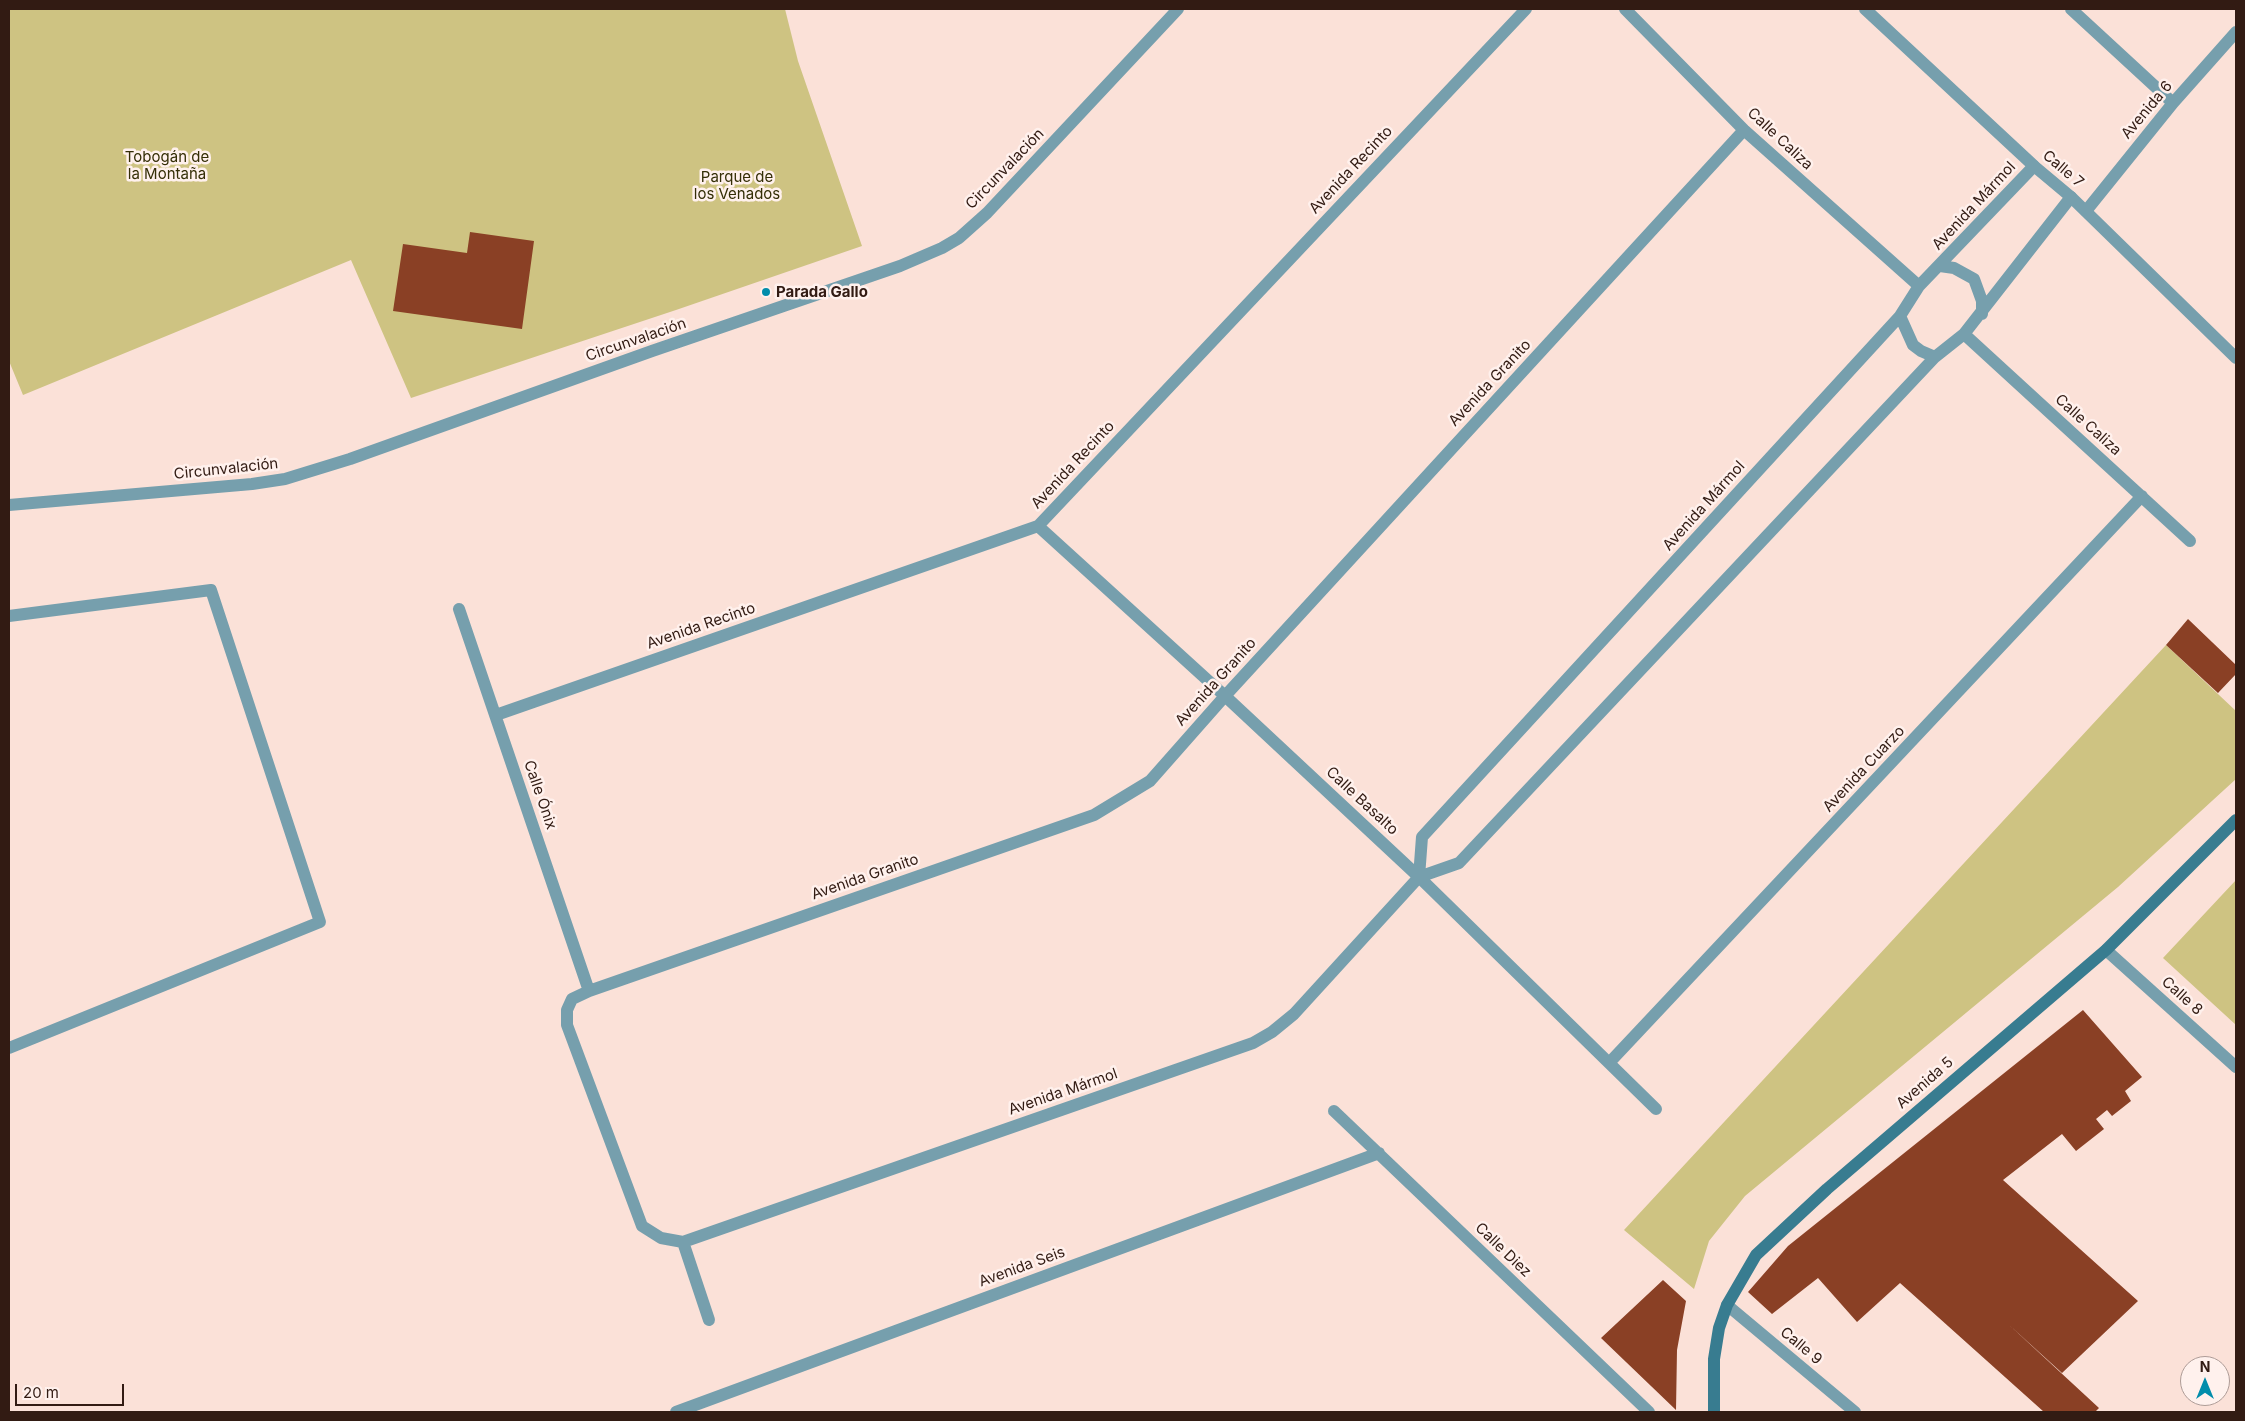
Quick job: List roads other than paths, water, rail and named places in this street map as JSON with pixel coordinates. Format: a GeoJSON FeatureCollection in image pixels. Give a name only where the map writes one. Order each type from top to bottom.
{"type":"FeatureCollection","features":[{"type":"Feature","properties":{"kind":"main road","name":"Avenida 5"},"geometry":{"type":"LineString","coordinates":[[1714,1412],[1714,1359],[1719,1328],[1727,1305],[1756,1255],[2106,950],[2236,820]]}},
{"type":"Feature","properties":{"kind":"street","name":"Circunvalación"},"geometry":{"type":"LineString","coordinates":[[9,505],[252,484],[285,479],[350,459],[652,351],[900,266],[950,243],[987,213],[1178,9]]}},
{"type":"Feature","properties":{"kind":"street","name":"Avenida Recinto"},"geometry":{"type":"LineString","coordinates":[[496,715],[1038,526],[1526,9]]}},
{"type":"Feature","properties":{"kind":"street","name":"Calle Caliza"},"geometry":{"type":"LineString","coordinates":[[1625,9],[1744,130],[1919,286]]}},
{"type":"Feature","properties":{"kind":"street","name":"Calle 7"},"geometry":{"type":"LineString","coordinates":[[1865,9],[2034,166],[2086,211],[2236,358]]}},
{"type":"Feature","properties":{"kind":"street"},"geometry":{"type":"LineString","coordinates":[[2071,9],[2173,103]]}},
{"type":"Feature","properties":{"kind":"street","name":"Avenida 6"},"geometry":{"type":"LineString","coordinates":[[2086,211],[2173,103],[2236,32]]}},
{"type":"Feature","properties":{"kind":"street","name":"Avenida Granito"},"geometry":{"type":"LineString","coordinates":[[661,1238],[642,1226],[567,1025],[567,1010],[572,999],[589,991],[1094,815],[1150,781],[1225,696],[1744,130]]}},
{"type":"Feature","properties":{"kind":"street","name":"Avenida Mármol"},"geometry":{"type":"LineString","coordinates":[[1419,877],[1422,837],[1900,316],[1919,286],[2034,166]]}},
{"type":"Feature","properties":{"kind":"street"},"geometry":{"type":"LineString","coordinates":[[1964,334],[1982,314],[2071,197]]}},
{"type":"Feature","properties":{"kind":"street"},"geometry":{"type":"LineString","coordinates":[[1940,266],[1954,268],[1974,279],[1982,301],[1982,314]]}},
{"type":"Feature","properties":{"kind":"street"},"geometry":{"type":"LineString","coordinates":[[1900,316],[1913,345],[1935,357]]}},
{"type":"Feature","properties":{"kind":"street","name":"Calle Caliza"},"geometry":{"type":"LineString","coordinates":[[1964,334],[2190,541]]}},
{"type":"Feature","properties":{"kind":"street","name":"Avenida Mármol"},"geometry":{"type":"LineString","coordinates":[[661,1238],[683,1242],[1253,1043],[1272,1032],[1294,1014],[1419,877],[1459,863],[1935,357],[1964,334]]}},
{"type":"Feature","properties":{"kind":"street","name":"Avenida Cuarzo"},"geometry":{"type":"LineString","coordinates":[[1609,1063],[2142,496]]}},
{"type":"Feature","properties":{"kind":"street","name":"Calle Basalto"},"geometry":{"type":"LineString","coordinates":[[1038,526],[1225,696],[1419,877],[1656,1109]]}},
{"type":"Feature","properties":{"kind":"street"},"geometry":{"type":"LineString","coordinates":[[9,616],[211,590],[320,922],[9,1048]]}},
{"type":"Feature","properties":{"kind":"street","name":"Calle Ónix"},"geometry":{"type":"LineString","coordinates":[[459,609],[589,991]]}},
{"type":"Feature","properties":{"kind":"street","name":"Calle 8"},"geometry":{"type":"LineString","coordinates":[[2106,950],[2236,1067]]}},
{"type":"Feature","properties":{"kind":"street","name":"Calle Diez"},"geometry":{"type":"LineString","coordinates":[[1334,1111],[1650,1412]]}},
{"type":"Feature","properties":{"kind":"street","name":"Avenida Seis"},"geometry":{"type":"LineString","coordinates":[[676,1412],[1379,1153]]}},
{"type":"Feature","properties":{"kind":"street"},"geometry":{"type":"LineString","coordinates":[[683,1242],[709,1320]]}},
{"type":"Feature","properties":{"kind":"street","name":"Calle 9"},"geometry":{"type":"LineString","coordinates":[[1727,1305],[1855,1412]]}},
{"type":"Feature","properties":{"kind":"place","name":"Parada Gallo"},"geometry":{"type":"Point","coordinates":[766,292]}},
{"type":"Feature","properties":{"kind":"park label","name":"Tobogán de la Montaña"},"geometry":{"type":"Point","coordinates":[167,166]}},
{"type":"Feature","properties":{"kind":"park label","name":"Parque de los Venados"},"geometry":{"type":"Point","coordinates":[737,186]}}]}
